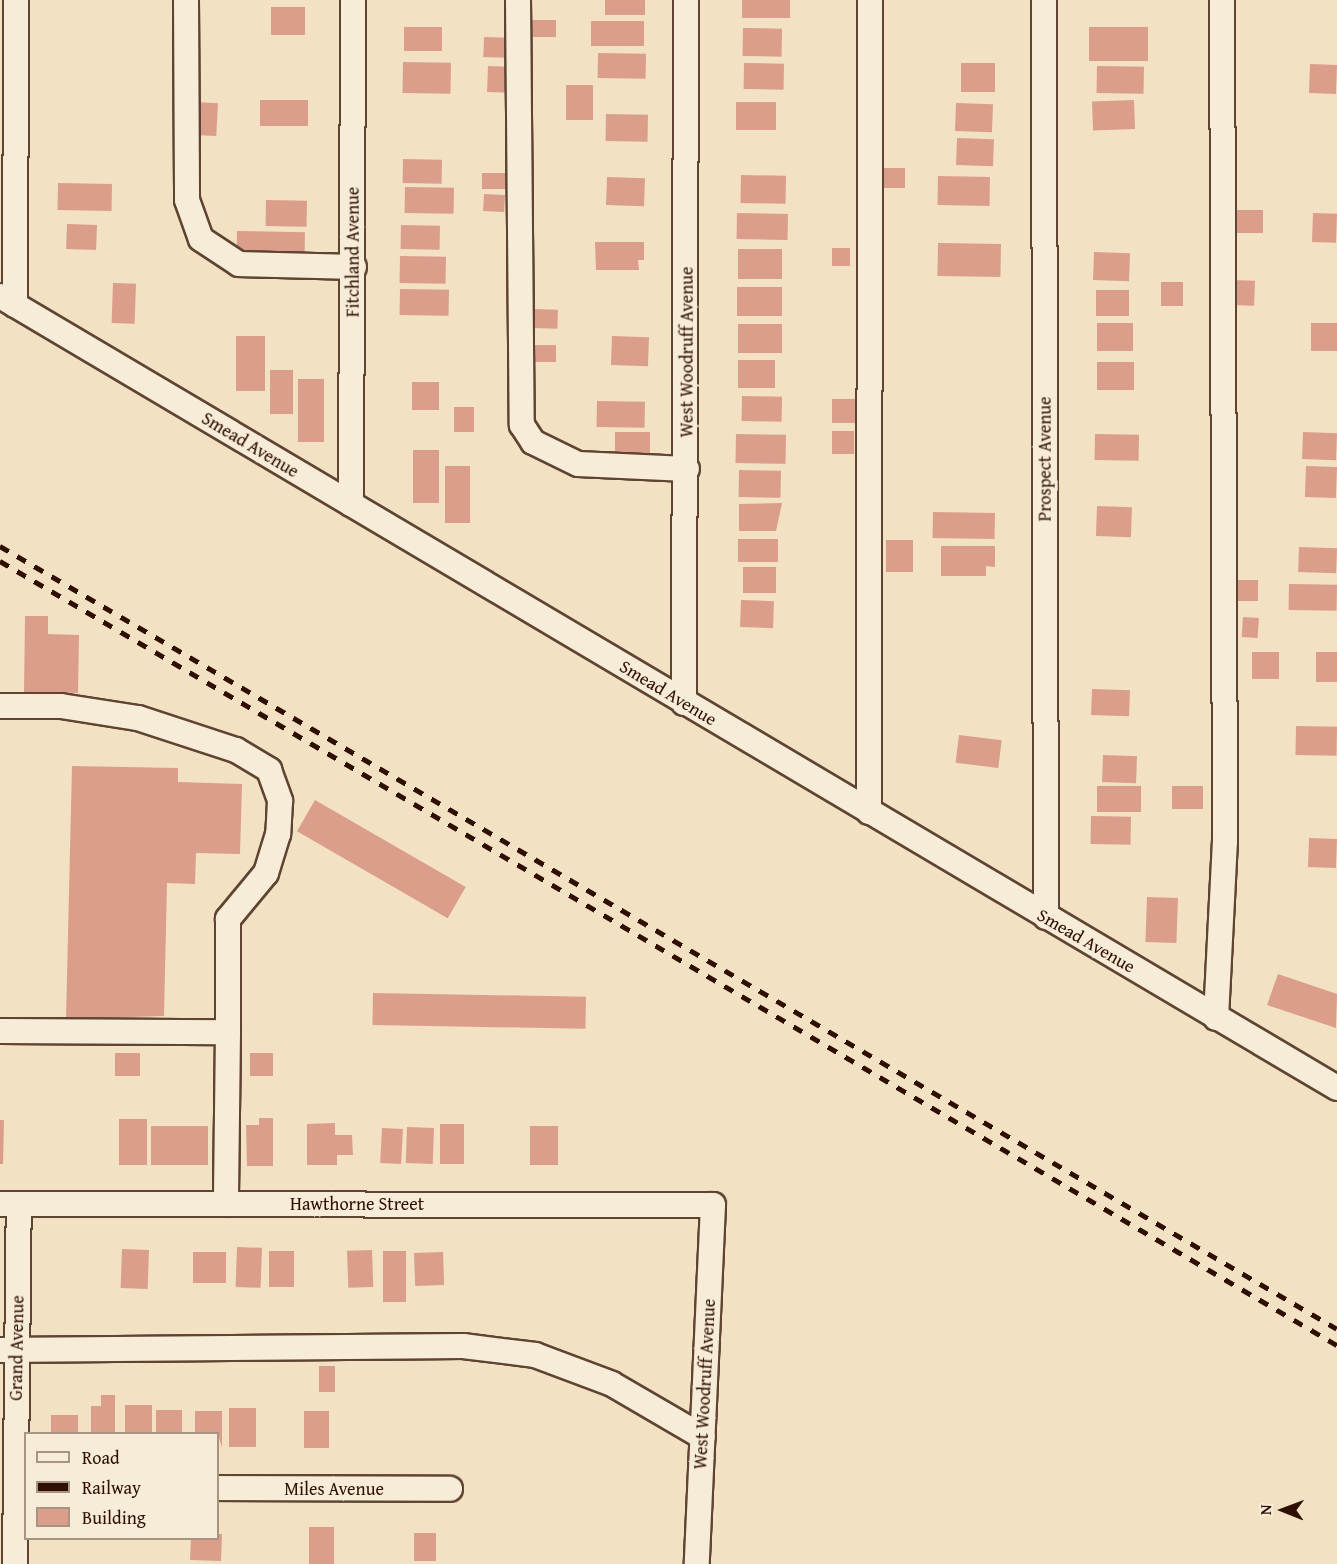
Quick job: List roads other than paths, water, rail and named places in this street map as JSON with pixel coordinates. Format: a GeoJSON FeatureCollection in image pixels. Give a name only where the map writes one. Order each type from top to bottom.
{"type":"FeatureCollection","features":[{"type":"Feature","properties":{"kind":"street"},"geometry":{"type":"LineString","coordinates":[[8,300],[8,71],[16,0]]}},
{"type":"Feature","properties":{"kind":"street"},"geometry":{"type":"LineString","coordinates":[[186,0],[187,200],[201,239],[239,264],[354,267]]}},
{"type":"Feature","properties":{"kind":"street","name":"Fitchland Avenue"},"geometry":{"type":"LineString","coordinates":[[351,504],[354,267],[353,0]]}},
{"type":"Feature","properties":{"kind":"street"},"geometry":{"type":"LineString","coordinates":[[518,0],[522,425],[533,442],[578,464],[687,469]]}},
{"type":"Feature","properties":{"kind":"street","name":"West Woodruff Avenue"},"geometry":{"type":"LineString","coordinates":[[684,703],[687,469],[686,0]]}},
{"type":"Feature","properties":{"kind":"street"},"geometry":{"type":"LineString","coordinates":[[869,812],[870,0]]}},
{"type":"Feature","properties":{"kind":"street","name":"Prospect Avenue"},"geometry":{"type":"LineString","coordinates":[[1044,0],[1046,917]]}},
{"type":"Feature","properties":{"kind":"street"},"geometry":{"type":"LineString","coordinates":[[1216,1018],[1225,841],[1222,0]]}},
{"type":"Feature","properties":{"kind":"street","name":"Smead Avenue"},"geometry":{"type":"LineString","coordinates":[[8,300],[684,703],[1337,1088]]}},
{"type":"Feature","properties":{"kind":"street"},"geometry":{"type":"LineString","coordinates":[[0,706],[61,706],[138,718],[236,750],[268,770],[280,801],[278,834],[266,873],[228,919],[226,1204]]}},
{"type":"Feature","properties":{"kind":"street"},"geometry":{"type":"LineString","coordinates":[[0,1031],[228,1032]]}},
{"type":"Feature","properties":{"kind":"street","name":"Hawthorne Street"},"geometry":{"type":"LineString","coordinates":[[9,1204],[713,1204]]}},
{"type":"Feature","properties":{"kind":"street","name":"Grand Avenue"},"geometry":{"type":"LineString","coordinates":[[9,1204],[8,1350],[15,1564]]}},
{"type":"Feature","properties":{"kind":"street","name":"West Woodruff Avenue"},"geometry":{"type":"LineString","coordinates":[[697,1564],[713,1204]]}},
{"type":"Feature","properties":{"kind":"street"},"geometry":{"type":"LineString","coordinates":[[8,1350],[463,1346],[536,1354],[612,1384],[703,1437]]}},
{"type":"Feature","properties":{"kind":"street","name":"Miles Avenue"},"geometry":{"type":"LineString","coordinates":[[219,1488],[450,1489]]}},
{"type":"Feature","properties":{"kind":"railway"},"geometry":{"type":"LineString","coordinates":[[0,546],[1337,1329]]}},
{"type":"Feature","properties":{"kind":"railway"},"geometry":{"type":"LineString","coordinates":[[0,561],[1337,1345]]}}]}
